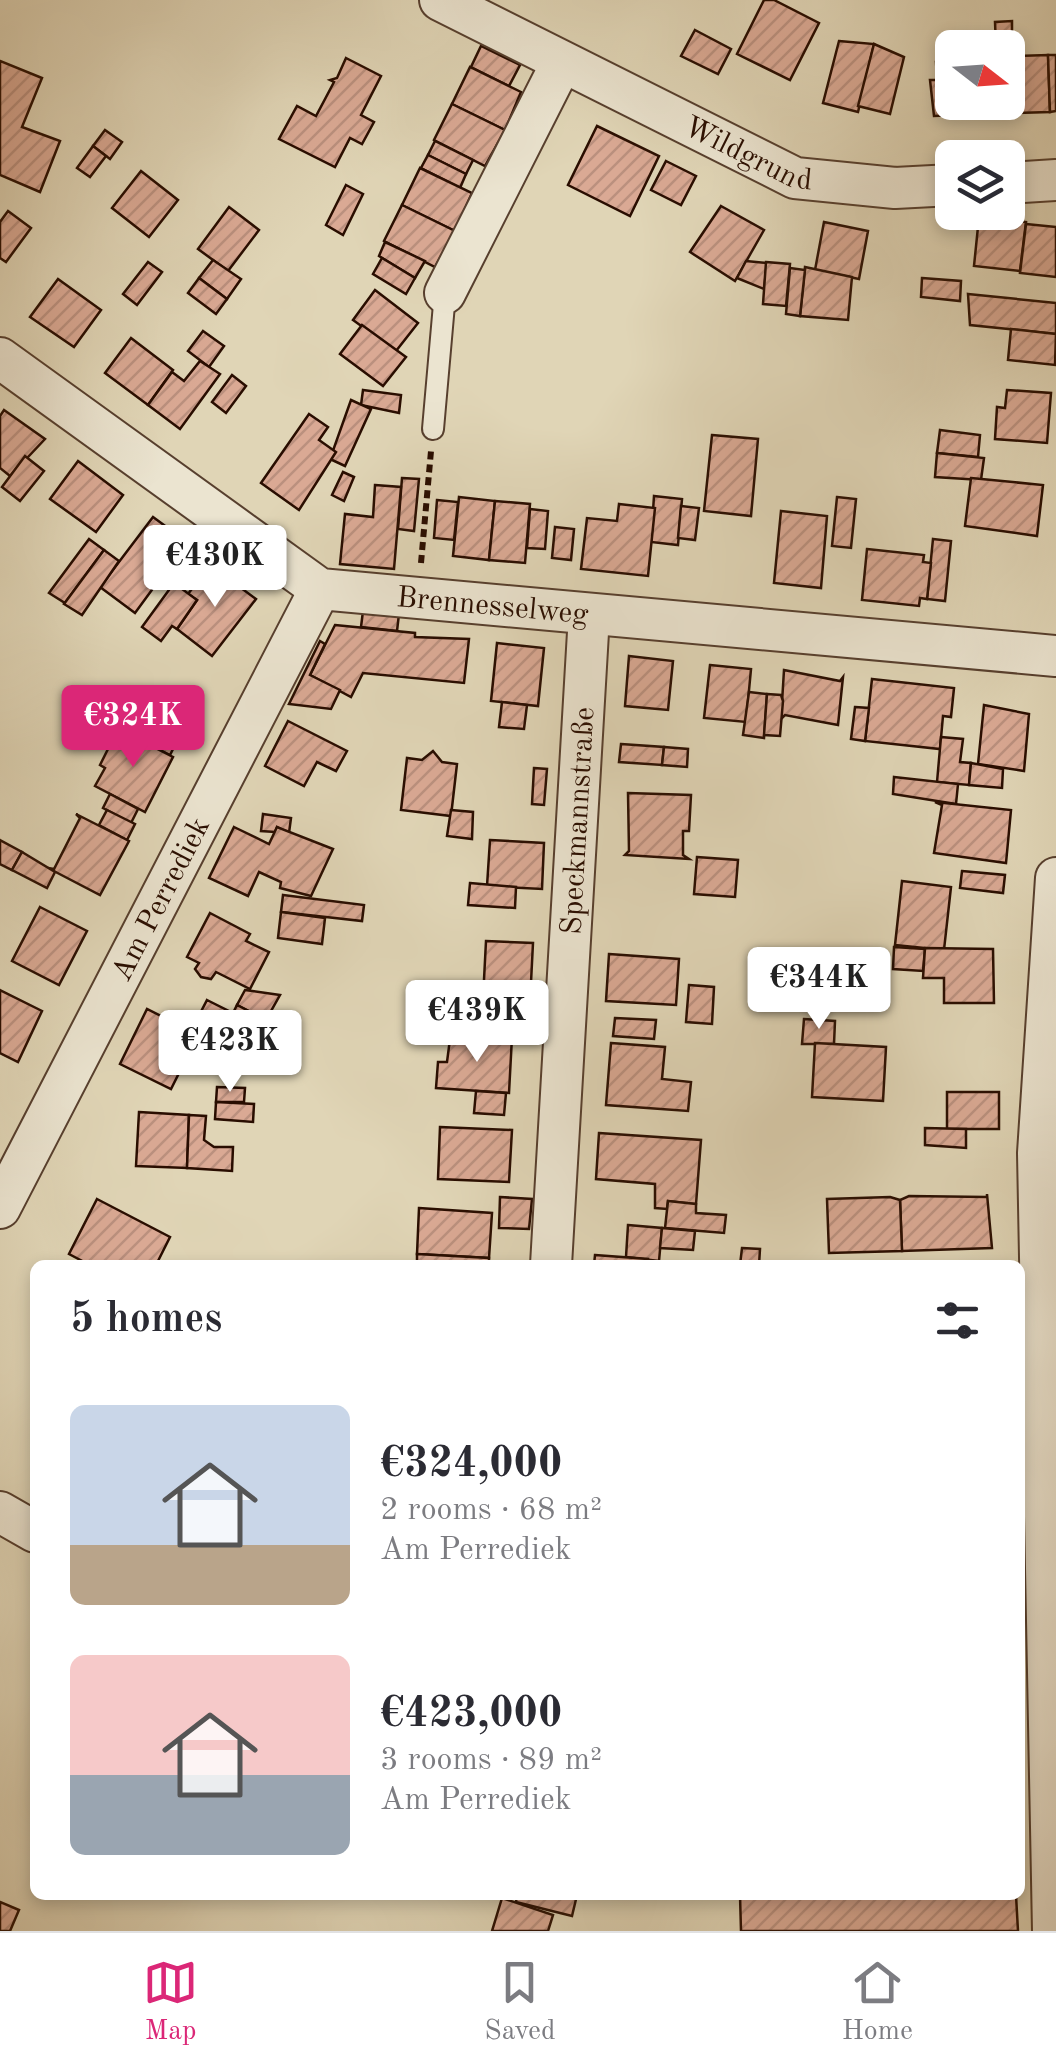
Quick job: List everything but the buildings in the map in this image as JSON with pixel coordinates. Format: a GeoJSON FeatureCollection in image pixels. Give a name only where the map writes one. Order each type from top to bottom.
{"type":"FeatureCollection","features":[{"type":"Feature","properties":{"kind":"street","name":"Wildgrund"},"geometry":{"type":"LineString","coordinates":[[440,0],[795,178],[895,188],[935,187]]}},
{"type":"Feature","properties":{"kind":"street"},"geometry":{"type":"LineString","coordinates":[[446,293],[562,62]]}},
{"type":"Feature","properties":{"kind":"street"},"geometry":{"type":"LineString","coordinates":[[1025,182],[1056,180]]}},
{"type":"Feature","properties":{"kind":"street","name":"Brennesselweg"},"geometry":{"type":"LineString","coordinates":[[0,358],[320,589],[1056,656]]}},
{"type":"Feature","properties":{"kind":"street","name":"Am Perrediek"},"geometry":{"type":"LineString","coordinates":[[0,1208],[320,589]]}},
{"type":"Feature","properties":{"kind":"street","name":"Speckmannstraße"},"geometry":{"type":"LineString","coordinates":[[551,1260],[589,615]]}},
{"type":"Feature","properties":{"kind":"street"},"geometry":{"type":"LineString","coordinates":[[1053,1931],[1041,1645],[1050,1496],[1038,1152],[1048,1072],[1056,878]]}},
{"type":"Feature","properties":{"kind":"street"},"geometry":{"type":"LineString","coordinates":[[0,1512],[30,1529]]}},
{"type":"Feature","properties":{"kind":"lane"},"geometry":{"type":"LineString","coordinates":[[433,429],[446,293]]}},
{"type":"Feature","properties":{"kind":"path"},"geometry":{"type":"LineString","coordinates":[[418,599],[433,429]]}}]}
